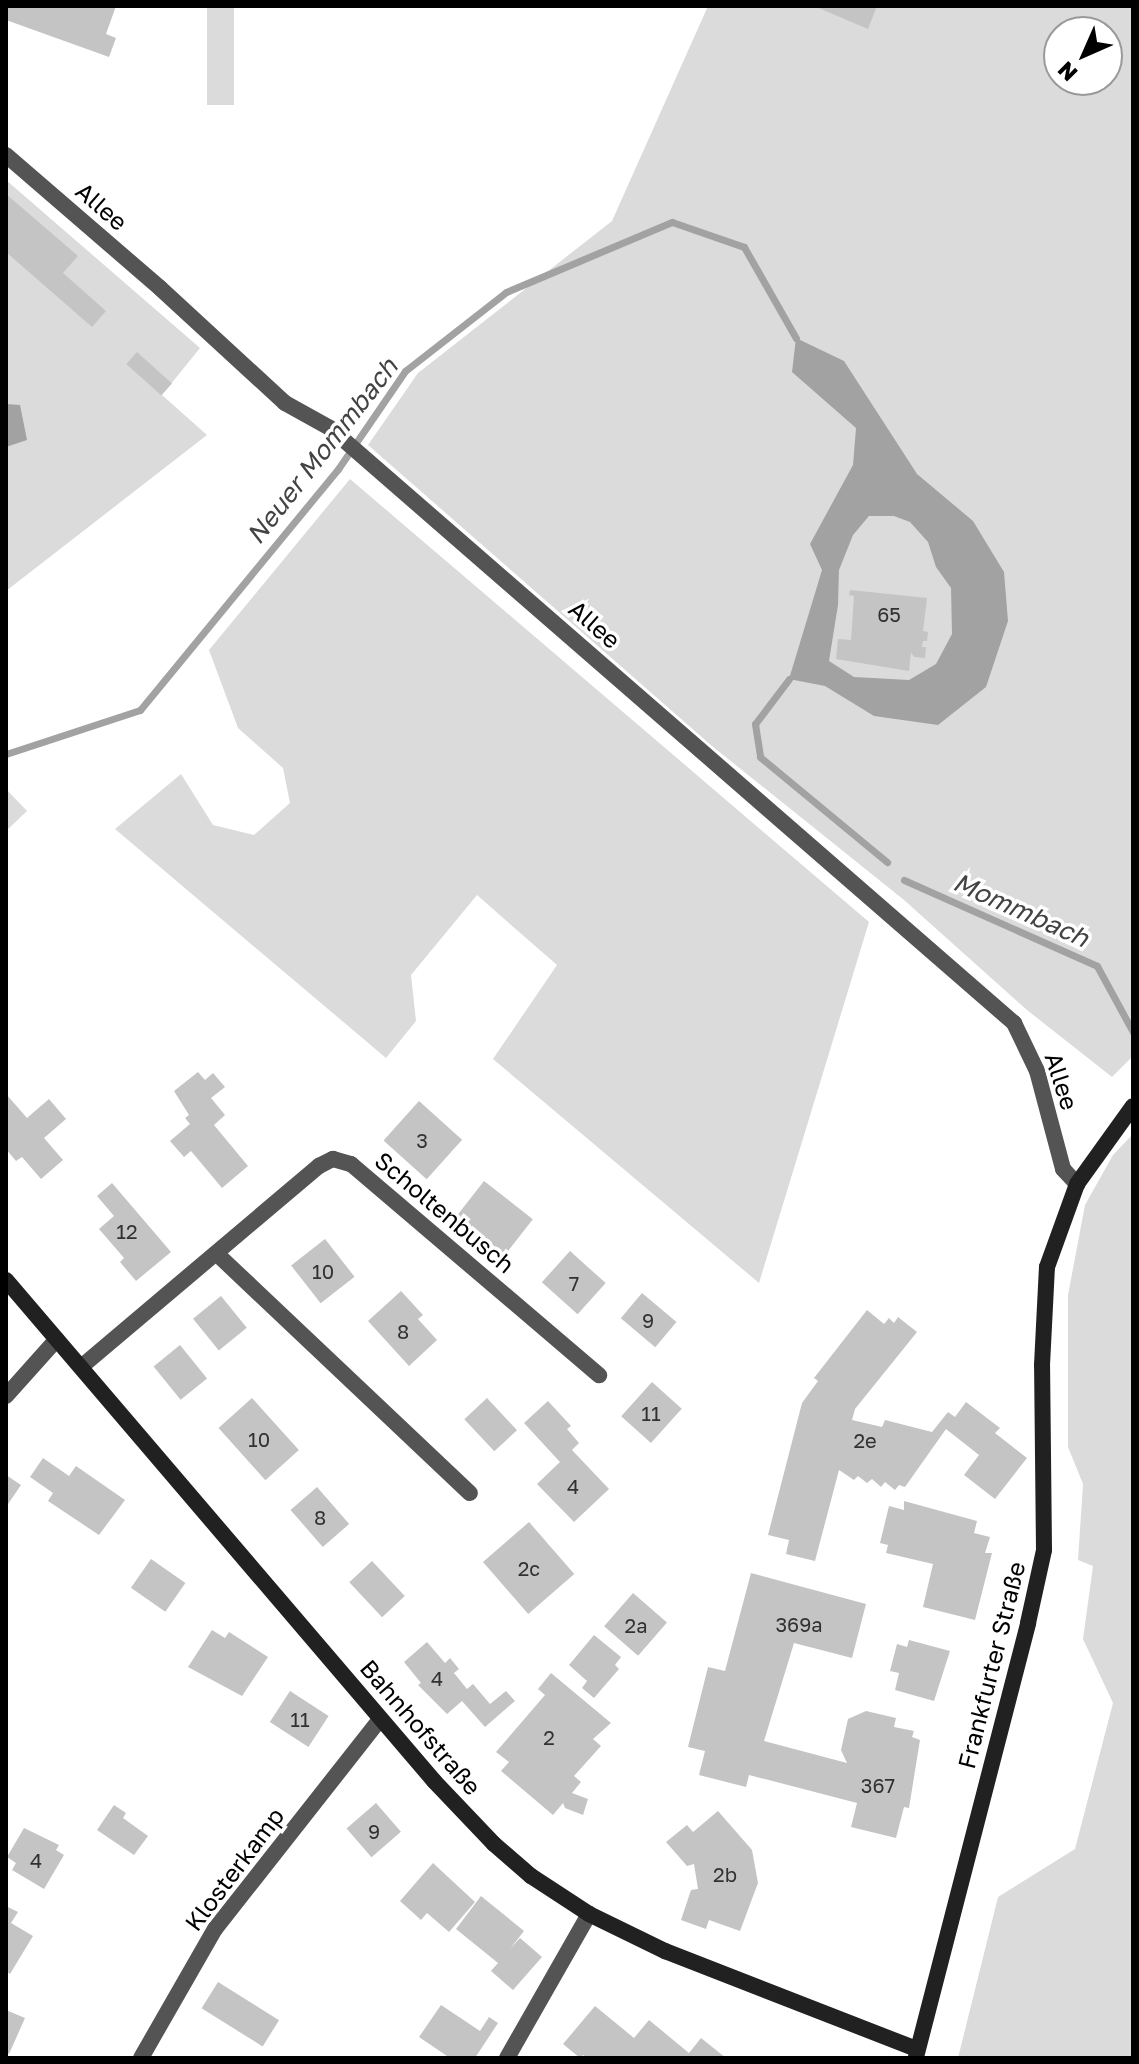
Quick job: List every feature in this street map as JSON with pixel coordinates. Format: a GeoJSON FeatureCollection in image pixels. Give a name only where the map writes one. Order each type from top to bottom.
{"type":"FeatureCollection","features":[{"type":"Feature","properties":{"kind":"street","name":"Allee"},"geometry":{"type":"LineString","coordinates":[[6,155],[160,288],[285,403],[330,428],[1014,1023],[1037,1071],[1063,1169],[1077,1184]]}},
{"type":"Feature","properties":{"kind":"street","name":"Frankfurter Straße"},"geometry":{"type":"LineString","coordinates":[[916,2054],[1028,1623],[1044,1550],[1042,1365],[1047,1267],[1077,1184],[1133,1106]]}},
{"type":"Feature","properties":{"kind":"street","name":"Scholtenbusch"},"geometry":{"type":"LineString","coordinates":[[81,1367],[319,1166],[333,1159],[351,1164],[599,1375]]}},
{"type":"Feature","properties":{"kind":"street"},"geometry":{"type":"LineString","coordinates":[[217,1254],[470,1493]]}},
{"type":"Feature","properties":{"kind":"street","name":"Bahnhofstraße"},"geometry":{"type":"LineString","coordinates":[[6,1280],[380,1719],[494,1844],[531,1876],[589,1914],[665,1951],[916,2054]]}},
{"type":"Feature","properties":{"kind":"street"},"geometry":{"type":"LineString","coordinates":[[6,1396],[57,1339]]}},
{"type":"Feature","properties":{"kind":"street","name":"Klosterkamp"},"geometry":{"type":"LineString","coordinates":[[141,2058],[215,1929],[380,1719]]}},
{"type":"Feature","properties":{"kind":"street"},"geometry":{"type":"LineString","coordinates":[[511,2057],[589,1914]]}},
{"type":"Feature","properties":{"kind":"shaded area"},"geometry":{"type":"Polygon","coordinates":[[[207,6],[234,6],[234,105],[207,105],[207,6]]]}},
{"type":"Feature","properties":{"kind":"shaded area"},"geometry":{"type":"Polygon","coordinates":[[[708,6],[1133,6],[1133,1056],[1112,1077],[1027,1010],[904,900],[712,746],[368,445],[418,373],[612,221],[708,6]]]}},
{"type":"Feature","properties":{"kind":"shaded area"},"geometry":{"type":"Polygon","coordinates":[[[6,180],[200,348],[162,395],[207,435],[6,591],[6,180]]]}},
{"type":"Feature","properties":{"kind":"shaded area"},"geometry":{"type":"Polygon","coordinates":[[[796,338],[844,361],[917,474],[973,521],[1004,572],[1008,621],[986,687],[938,725],[874,716],[825,686],[789,679],[822,570],[810,544],[853,465],[856,428],[792,372],[796,338]],[[869,516],[853,535],[839,570],[838,605],[829,661],[854,677],[909,680],[936,664],[952,634],[951,588],[936,567],[928,542],[910,522],[894,516],[869,516]]]}},
{"type":"Feature","properties":{"kind":"shaded area"},"geometry":{"type":"Polygon","coordinates":[[[6,404],[20,405],[27,440],[6,447],[6,404]]]}},
{"type":"Feature","properties":{"kind":"shaded area"},"geometry":{"type":"Polygon","coordinates":[[[350,479],[869,922],[759,1283],[493,1059],[557,965],[477,895],[411,975],[416,1021],[386,1058],[115,829],[181,774],[213,825],[254,835],[290,803],[283,768],[238,728],[209,650],[350,479]]]}},
{"type":"Feature","properties":{"kind":"shaded area"},"geometry":{"type":"Polygon","coordinates":[[[6,789],[27,811],[6,831],[6,789]]]}},
{"type":"Feature","properties":{"kind":"shaded area"},"geometry":{"type":"Polygon","coordinates":[[[1133,1134],[1133,2058],[958,2058],[998,1897],[1075,1849],[1113,1703],[1083,1639],[1093,1566],[1078,1560],[1083,1484],[1068,1447],[1068,1295],[1085,1205],[1113,1155],[1133,1134]]]}},
{"type":"Feature","properties":{"kind":"building"},"geometry":{"type":"Polygon","coordinates":[[[6,6],[116,6],[106,34],[116,38],[109,57],[6,20],[6,6]]]}},
{"type":"Feature","properties":{"kind":"building"},"geometry":{"type":"Polygon","coordinates":[[[814,6],[877,6],[868,29],[814,6]]]}},
{"type":"Feature","properties":{"kind":"building"},"geometry":{"type":"Polygon","coordinates":[[[6,194],[78,256],[63,273],[106,311],[92,327],[6,252],[6,194]]]}},
{"type":"Feature","properties":{"kind":"building"},"geometry":{"type":"Polygon","coordinates":[[[137,352],[172,383],[161,395],[126,364],[137,352]]]}},
{"type":"Feature","properties":{"kind":"building"},"geometry":{"type":"Polygon","coordinates":[[[850,590],[927,598],[923,631],[928,632],[927,641],[923,641],[922,647],[926,647],[925,658],[914,657],[911,652],[909,671],[836,659],[838,639],[851,640],[854,596],[849,595],[850,590]]]}},
{"type":"Feature","properties":{"kind":"building"},"geometry":{"type":"Polygon","coordinates":[[[198,1072],[205,1080],[213,1073],[225,1087],[211,1098],[225,1115],[214,1125],[248,1166],[222,1188],[191,1151],[184,1157],[170,1141],[190,1124],[185,1118],[189,1115],[174,1091],[198,1072]]]}},
{"type":"Feature","properties":{"kind":"building"},"geometry":{"type":"Polygon","coordinates":[[[6,1094],[27,1118],[49,1099],[66,1119],[44,1138],[63,1160],[41,1179],[22,1157],[16,1161],[6,1149],[6,1094]]]}},
{"type":"Feature","properties":{"kind":"building"},"geometry":{"type":"Polygon","coordinates":[[[419,1101],[462,1140],[427,1179],[384,1140],[419,1101]]]}},
{"type":"Feature","properties":{"kind":"building"},"geometry":{"type":"Polygon","coordinates":[[[484,1181],[533,1219],[505,1255],[456,1216],[484,1181]]]}},
{"type":"Feature","properties":{"kind":"building"},"geometry":{"type":"Polygon","coordinates":[[[112,1183],[171,1252],[136,1281],[120,1262],[124,1258],[99,1229],[114,1216],[97,1196],[112,1183]]]}},
{"type":"Feature","properties":{"kind":"building"},"geometry":{"type":"Polygon","coordinates":[[[325,1239],[355,1277],[321,1303],[291,1265],[325,1239]]]}},
{"type":"Feature","properties":{"kind":"building"},"geometry":{"type":"Polygon","coordinates":[[[570,1251],[606,1283],[578,1314],[542,1282],[570,1251]]]}},
{"type":"Feature","properties":{"kind":"building"},"geometry":{"type":"Polygon","coordinates":[[[401,1291],[423,1315],[418,1319],[437,1340],[409,1366],[368,1321],[401,1291]]]}},
{"type":"Feature","properties":{"kind":"building"},"geometry":{"type":"Polygon","coordinates":[[[642,1293],[676,1322],[655,1347],[621,1318],[642,1293]]]}},
{"type":"Feature","properties":{"kind":"building"},"geometry":{"type":"Polygon","coordinates":[[[221,1296],[247,1328],[219,1351],[193,1319],[221,1296]]]}},
{"type":"Feature","properties":{"kind":"building"},"geometry":{"type":"Polygon","coordinates":[[[867,1310],[884,1324],[889,1318],[894,1323],[898,1317],[917,1332],[855,1409],[852,1420],[882,1427],[885,1420],[932,1432],[948,1412],[955,1417],[966,1402],[1000,1428],[995,1433],[1027,1458],[995,1499],[964,1475],[979,1455],[946,1429],[905,1487],[899,1485],[895,1490],[885,1482],[881,1487],[872,1479],[867,1483],[858,1476],[854,1480],[839,1470],[815,1561],[786,1554],[789,1540],[768,1535],[802,1403],[818,1381],[814,1378],[867,1310]]]}},
{"type":"Feature","properties":{"kind":"building"},"geometry":{"type":"Polygon","coordinates":[[[180,1345],[207,1378],[181,1400],[154,1366],[180,1345]]]}},
{"type":"Feature","properties":{"kind":"building"},"geometry":{"type":"Polygon","coordinates":[[[652,1382],[682,1409],[651,1443],[621,1416],[652,1382]]]}},
{"type":"Feature","properties":{"kind":"building"},"geometry":{"type":"Polygon","coordinates":[[[252,1398],[299,1450],[265,1480],[219,1428],[252,1398]]]}},
{"type":"Feature","properties":{"kind":"building"},"geometry":{"type":"Polygon","coordinates":[[[487,1398],[517,1430],[494,1451],[464,1419],[487,1398]]]}},
{"type":"Feature","properties":{"kind":"building"},"geometry":{"type":"Polygon","coordinates":[[[548,1401],[571,1426],[567,1429],[579,1443],[572,1450],[609,1489],[574,1522],[537,1484],[560,1462],[524,1423],[548,1401]]]}},
{"type":"Feature","properties":{"kind":"building"},"geometry":{"type":"Polygon","coordinates":[[[43,1458],[69,1476],[76,1466],[125,1500],[99,1535],[48,1501],[53,1493],[30,1477],[43,1458]]]}},
{"type":"Feature","properties":{"kind":"building"},"geometry":{"type":"Polygon","coordinates":[[[6,1475],[21,1485],[6,1507],[6,1475]]]}},
{"type":"Feature","properties":{"kind":"building"},"geometry":{"type":"Polygon","coordinates":[[[317,1487],[349,1524],[323,1547],[291,1510],[317,1487]]]}},
{"type":"Feature","properties":{"kind":"building"},"geometry":{"type":"Polygon","coordinates":[[[904,1501],[977,1521],[974,1533],[990,1537],[985,1553],[992,1553],[975,1620],[923,1607],[933,1564],[886,1553],[888,1545],[880,1543],[889,1506],[904,1510],[904,1501]]]}},
{"type":"Feature","properties":{"kind":"building"},"geometry":{"type":"Polygon","coordinates":[[[529,1522],[574,1574],[528,1614],[483,1562],[529,1522]]]}},
{"type":"Feature","properties":{"kind":"building"},"geometry":{"type":"Polygon","coordinates":[[[151,1559],[185,1583],[165,1612],[131,1588],[151,1559]]]}},
{"type":"Feature","properties":{"kind":"building"},"geometry":{"type":"Polygon","coordinates":[[[372,1561],[405,1596],[382,1617],[349,1582],[372,1561]]]}},
{"type":"Feature","properties":{"kind":"building"},"geometry":{"type":"Polygon","coordinates":[[[751,1573],[866,1604],[852,1658],[794,1643],[764,1741],[847,1763],[841,1750],[848,1719],[866,1711],[896,1718],[894,1727],[914,1731],[912,1737],[920,1740],[909,1808],[904,1807],[896,1838],[851,1827],[857,1803],[749,1775],[746,1787],[699,1775],[705,1751],[688,1747],[708,1667],[725,1671],[751,1573]]]}},
{"type":"Feature","properties":{"kind":"building"},"geometry":{"type":"Polygon","coordinates":[[[633,1593],[667,1623],[638,1656],[604,1626],[633,1593]]]}},
{"type":"Feature","properties":{"kind":"building"},"geometry":{"type":"Polygon","coordinates":[[[212,1630],[225,1638],[229,1632],[268,1657],[242,1696],[188,1667],[212,1630]]]}},
{"type":"Feature","properties":{"kind":"building"},"geometry":{"type":"Polygon","coordinates":[[[594,1635],[621,1657],[615,1665],[619,1669],[594,1698],[582,1688],[587,1681],[569,1665],[594,1635]]]}},
{"type":"Feature","properties":{"kind":"building"},"geometry":{"type":"Polygon","coordinates":[[[909,1640],[950,1651],[934,1701],[895,1690],[899,1673],[890,1671],[897,1644],[907,1647],[909,1640]]]}},
{"type":"Feature","properties":{"kind":"building"},"geometry":{"type":"Polygon","coordinates":[[[427,1642],[445,1663],[450,1658],[459,1669],[454,1673],[467,1689],[473,1684],[490,1704],[506,1691],[515,1701],[485,1727],[462,1701],[447,1714],[418,1685],[421,1683],[404,1662],[427,1642]]]}},
{"type":"Feature","properties":{"kind":"building"},"geometry":{"type":"Polygon","coordinates":[[[551,1673],[611,1723],[593,1739],[601,1746],[574,1776],[581,1782],[572,1793],[588,1799],[583,1815],[565,1808],[563,1803],[553,1815],[501,1771],[509,1762],[496,1752],[545,1695],[538,1689],[551,1673]]]}},
{"type":"Feature","properties":{"kind":"building"},"geometry":{"type":"Polygon","coordinates":[[[290,1691],[329,1716],[308,1747],[270,1722],[290,1691]]]}},
{"type":"Feature","properties":{"kind":"building"},"geometry":{"type":"Polygon","coordinates":[[[376,1803],[401,1832],[371,1857],[347,1829],[376,1803]]]}},
{"type":"Feature","properties":{"kind":"building"},"geometry":{"type":"Polygon","coordinates":[[[114,1805],[126,1813],[123,1818],[148,1836],[134,1855],[97,1830],[114,1805]]]}},
{"type":"Feature","properties":{"kind":"building"},"geometry":{"type":"Polygon","coordinates":[[[718,1811],[752,1850],[758,1883],[740,1931],[709,1920],[706,1929],[681,1920],[691,1890],[698,1889],[694,1864],[687,1866],[666,1842],[687,1825],[693,1832],[718,1811]]]}},
{"type":"Feature","properties":{"kind":"building"},"geometry":{"type":"Polygon","coordinates":[[[24,1828],[59,1845],[56,1850],[64,1855],[44,1889],[12,1870],[16,1863],[7,1857],[24,1828]]]}},
{"type":"Feature","properties":{"kind":"building"},"geometry":{"type":"Polygon","coordinates":[[[433,1863],[475,1902],[449,1932],[427,1913],[421,1920],[400,1901],[433,1863]]]}},
{"type":"Feature","properties":{"kind":"building"},"geometry":{"type":"Polygon","coordinates":[[[481,1896],[524,1931],[510,1949],[520,1938],[542,1957],[513,1990],[491,1971],[498,1963],[456,1929],[481,1896]]]}},
{"type":"Feature","properties":{"kind":"building"},"geometry":{"type":"Polygon","coordinates":[[[6,1906],[18,1912],[11,1923],[33,1936],[10,1974],[6,1971],[6,1906]]]}},
{"type":"Feature","properties":{"kind":"building"},"geometry":{"type":"Polygon","coordinates":[[[218,1982],[279,2020],[263,2046],[202,2008],[218,1982]]]}},
{"type":"Feature","properties":{"kind":"building"},"geometry":{"type":"Polygon","coordinates":[[[441,2005],[480,2031],[489,2017],[498,2023],[475,2058],[450,2058],[419,2037],[441,2005]]]}},
{"type":"Feature","properties":{"kind":"building"},"geometry":{"type":"Polygon","coordinates":[[[595,2006],[634,2038],[649,2020],[689,2053],[701,2038],[726,2058],[587,2058],[583,2055],[580,2058],[563,2044],[595,2006]]]}},
{"type":"Feature","properties":{"kind":"building"},"geometry":{"type":"Polygon","coordinates":[[[6,2010],[25,2018],[9,2054],[6,2052],[6,2010]]]}},
{"type":"Feature","properties":{"kind":"waterway","name":"Neuer Mommbach"},"geometry":{"type":"LineString","coordinates":[[6,754],[140,710],[338,469],[405,371],[506,292],[672,222],[744,247],[796,338]]}},
{"type":"Feature","properties":{"kind":"waterway","name":"Mommbach"},"geometry":{"type":"LineString","coordinates":[[789,679],[755,724],[760,757],[887,862]]}},
{"type":"Feature","properties":{"kind":"waterway","name":"Mommbach"},"geometry":{"type":"LineString","coordinates":[[904,880],[1097,966],[1133,1032]]}}]}
